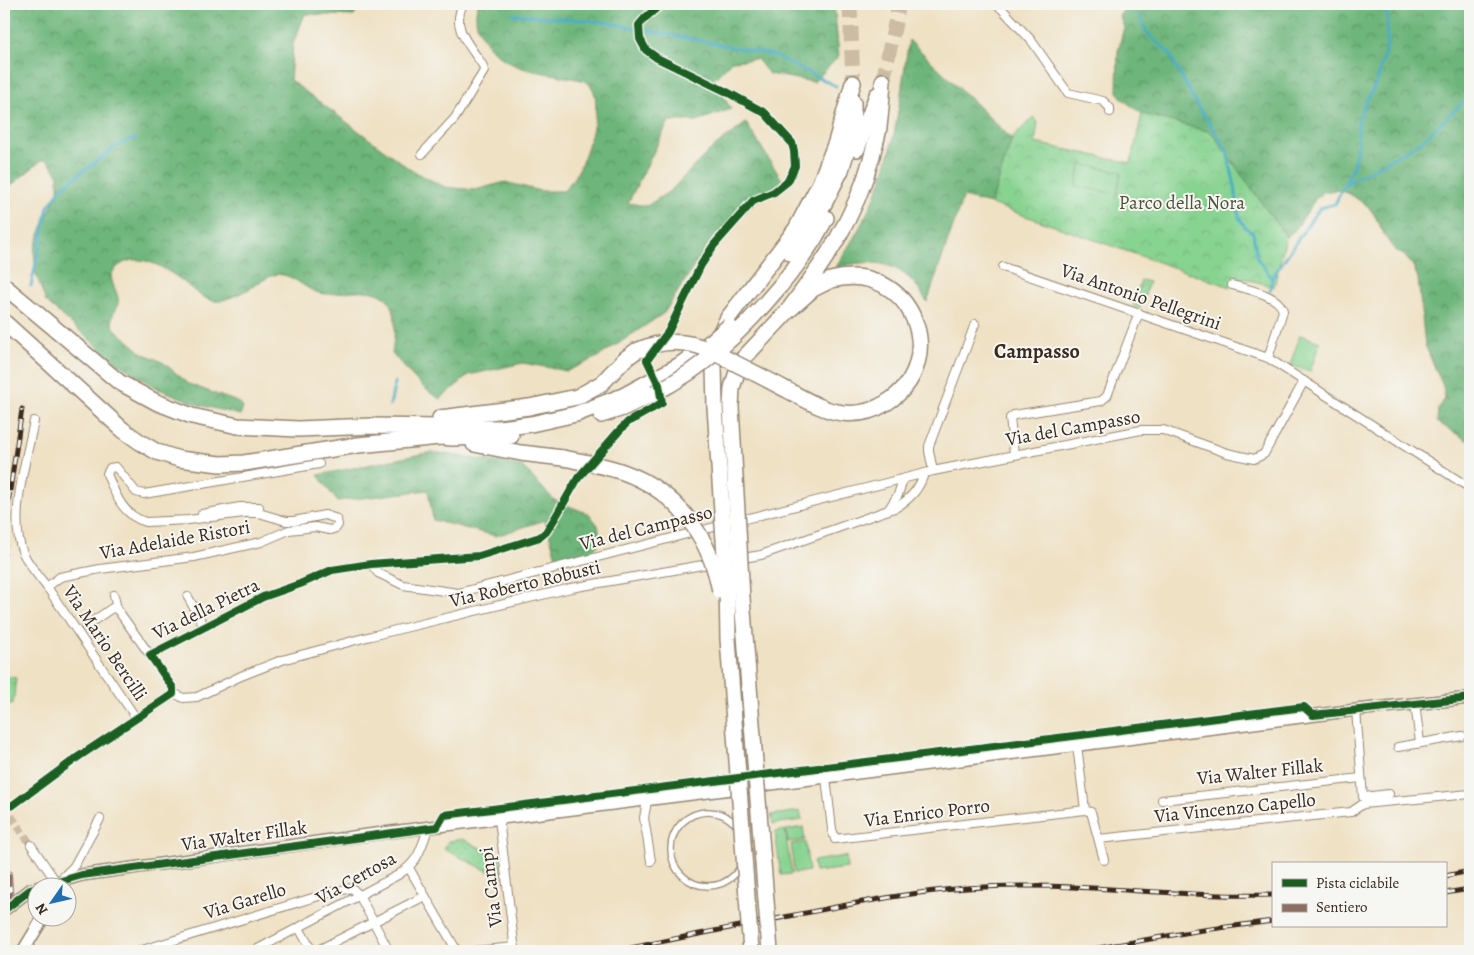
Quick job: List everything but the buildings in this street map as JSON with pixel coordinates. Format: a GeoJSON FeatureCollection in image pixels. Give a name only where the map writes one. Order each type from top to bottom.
{"type":"FeatureCollection","features":[{"type":"Feature","properties":{"kind":"highway"},"geometry":{"type":"LineString","coordinates":[[4,322],[123,430],[157,452],[179,459],[220,464],[366,444],[440,437],[500,438],[556,430],[623,408],[686,374],[710,358],[753,317],[798,264],[815,239],[849,172],[864,126],[883,81],[879,128],[857,203],[842,233],[825,260],[787,312]]}},
{"type":"Feature","properties":{"kind":"highway"},"geometry":{"type":"LineString","coordinates":[[4,286],[119,382],[156,402],[192,416],[238,426],[298,429],[372,426],[500,428],[556,419],[604,404],[641,388],[680,365],[712,341],[729,326],[778,270],[807,232],[841,170],[852,130],[853,83],[836,142],[823,175],[796,229],[728,318],[718,339],[714,366],[727,586],[728,639],[751,951]]}},
{"type":"Feature","properties":{"kind":"highway"},"geometry":{"type":"LineString","coordinates":[[372,426],[560,402],[577,397],[602,384],[625,359],[642,356],[663,342],[692,344],[709,350],[825,409],[851,414],[876,409],[898,395],[909,380],[916,363],[919,345],[914,318],[899,296],[876,281],[858,277],[831,280],[813,289],[787,312],[740,362],[732,388],[731,407],[742,598],[770,951]]}},
{"type":"Feature","properties":{"kind":"highway"},"geometry":{"type":"LineString","coordinates":[[453,438],[476,445],[563,458],[612,469],[636,478],[664,494],[688,516],[703,538],[714,565],[728,639]]}},
{"type":"Feature","properties":{"kind":"main road","name":"Via Walter Fillak"},"geometry":{"type":"LineString","coordinates":[[74,878],[82,875],[360,836],[428,829],[1356,710],[1470,698]]}},
{"type":"Feature","properties":{"kind":"main road","name":"Via Walter Fillak"},"geometry":{"type":"LineString","coordinates":[[7,907],[28,892]]}},
{"type":"Feature","properties":{"kind":"main road"},"geometry":{"type":"LineString","coordinates":[[24,894],[28,895]]}},
{"type":"Feature","properties":{"kind":"main road"},"geometry":{"type":"LineString","coordinates":[[23,951],[37,928]]}},
{"type":"Feature","properties":{"kind":"street"},"geometry":{"type":"LineString","coordinates":[[422,154],[455,118],[484,72],[482,64],[460,30],[459,16],[464,4]]}},
{"type":"Feature","properties":{"kind":"street"},"geometry":{"type":"LineString","coordinates":[[642,356],[649,355],[668,332],[701,265],[714,245],[753,200],[774,192],[788,181],[795,166],[792,143],[765,113],[657,58],[646,50],[640,39],[639,25],[644,18],[661,4]]}},
{"type":"Feature","properties":{"kind":"street"},"geometry":{"type":"LineString","coordinates":[[994,4],[1002,9],[1031,40],[1068,93],[1103,101],[1110,108],[1110,112]]}},
{"type":"Feature","properties":{"kind":"street","name":"Via Antonio Pellegrini"},"geometry":{"type":"LineString","coordinates":[[1003,267],[1268,358],[1304,381]]}},
{"type":"Feature","properties":{"kind":"street"},"geometry":{"type":"LineString","coordinates":[[1232,285],[1268,296],[1282,307],[1283,311],[1268,358]]}},
{"type":"Feature","properties":{"kind":"street"},"geometry":{"type":"LineString","coordinates":[[1014,454],[1010,418],[1014,415],[1101,400],[1107,396],[1139,313]]}},
{"type":"Feature","properties":{"kind":"street"},"geometry":{"type":"LineString","coordinates":[[928,472],[930,446],[975,324]]}},
{"type":"Feature","properties":{"kind":"street"},"geometry":{"type":"LineString","coordinates":[[1304,381],[1470,488]]}},
{"type":"Feature","properties":{"kind":"street","name":"Via del Campasso"},"geometry":{"type":"LineString","coordinates":[[372,564],[378,573],[402,585],[458,592],[928,472],[1141,430],[1163,430],[1227,453],[1254,459],[1264,454],[1304,381]]}},
{"type":"Feature","properties":{"kind":"street","name":"Via della Pietra"},"geometry":{"type":"LineString","coordinates":[[150,655],[263,597],[332,570],[372,564],[479,556],[540,537],[551,525],[578,478],[619,431],[628,422],[662,403],[656,389]]}},
{"type":"Feature","properties":{"kind":"street"},"geometry":{"type":"LineString","coordinates":[[34,421],[16,512],[17,530],[23,553],[47,587]]}},
{"type":"Feature","properties":{"kind":"street","name":"Via Adelaide Ristori"},"geometry":{"type":"LineString","coordinates":[[47,587],[60,577],[100,569],[194,557],[261,542],[289,530],[315,527],[330,530],[338,525],[337,519],[326,515],[286,521],[259,513],[146,522],[122,507],[107,474],[108,470],[113,467],[116,467],[136,492],[144,494],[319,464]]}},
{"type":"Feature","properties":{"kind":"street","name":"Via Roberto Robusti"},"geometry":{"type":"LineString","coordinates":[[174,692],[183,698],[197,697],[241,676],[282,660],[371,636],[571,588],[761,555],[897,507],[913,495],[928,472]]}},
{"type":"Feature","properties":{"kind":"street"},"geometry":{"type":"LineString","coordinates":[[888,510],[898,495],[903,479]]}},
{"type":"Feature","properties":{"kind":"street","name":"Via Adelaide Ristori"},"geometry":{"type":"LineString","coordinates":[[170,520],[240,506],[259,507]]}},
{"type":"Feature","properties":{"kind":"street","name":"Via Mario Bercilli"},"geometry":{"type":"LineString","coordinates":[[47,587],[136,718]]}},
{"type":"Feature","properties":{"kind":"street"},"geometry":{"type":"LineString","coordinates":[[86,626],[112,608],[117,608],[114,595]]}},
{"type":"Feature","properties":{"kind":"street","name":"Via della Pietra"},"geometry":{"type":"LineString","coordinates":[[188,597],[204,626]]}},
{"type":"Feature","properties":{"kind":"street","name":"Via della Pietra"},"geometry":{"type":"LineString","coordinates":[[117,608],[174,692]]}},
{"type":"Feature","properties":{"kind":"street"},"geometry":{"type":"LineString","coordinates":[[11,816],[4,807],[13,805],[174,692]]}},
{"type":"Feature","properties":{"kind":"street"},"geometry":{"type":"LineString","coordinates":[[1415,703],[1420,743]]}},
{"type":"Feature","properties":{"kind":"street"},"geometry":{"type":"LineString","coordinates":[[1356,710],[1363,797],[1389,794]]}},
{"type":"Feature","properties":{"kind":"street"},"geometry":{"type":"LineString","coordinates":[[1398,747],[1462,736]]}},
{"type":"Feature","properties":{"kind":"street"},"geometry":{"type":"LineString","coordinates":[[1077,745],[1085,810],[1090,812],[1104,860]]}},
{"type":"Feature","properties":{"kind":"street","name":"Via Enrico Porro"},"geometry":{"type":"LineString","coordinates":[[826,778],[833,837],[835,840],[1085,810]]}},
{"type":"Feature","properties":{"kind":"street","name":"Via Walter Fillak"},"geometry":{"type":"LineString","coordinates":[[1162,800],[1362,778]]}},
{"type":"Feature","properties":{"kind":"street","name":"Via Vincenzo Capello"},"geometry":{"type":"LineString","coordinates":[[1099,839],[1351,812],[1363,804],[1470,794]]}},
{"type":"Feature","properties":{"kind":"street"},"geometry":{"type":"LineString","coordinates":[[647,801],[644,818],[651,861]]}},
{"type":"Feature","properties":{"kind":"street"},"geometry":{"type":"LineString","coordinates":[[709,812],[731,819],[739,828],[744,838],[746,850],[744,862],[738,872],[730,880],[719,886],[696,885],[686,880],[678,871],[672,858],[673,837],[678,827],[687,818],[697,813],[709,812]]}},
{"type":"Feature","properties":{"kind":"street"},"geometry":{"type":"LineString","coordinates":[[63,878],[74,866],[100,819]]}},
{"type":"Feature","properties":{"kind":"street","name":"Via Campi"},"geometry":{"type":"LineString","coordinates":[[499,820],[515,949]]}},
{"type":"Feature","properties":{"kind":"street","name":"Via Certosa"},"geometry":{"type":"LineString","coordinates":[[254,951],[409,868],[419,855],[428,829]]}},
{"type":"Feature","properties":{"kind":"street"},"geometry":{"type":"LineString","coordinates":[[31,845],[52,878]]}},
{"type":"Feature","properties":{"kind":"street"},"geometry":{"type":"LineString","coordinates":[[409,868],[457,951]]}},
{"type":"Feature","properties":{"kind":"street"},"geometry":{"type":"LineString","coordinates":[[7,907],[8,874]]}},
{"type":"Feature","properties":{"kind":"street","name":"Via Garello"},"geometry":{"type":"LineString","coordinates":[[142,951],[332,892],[352,888],[359,895]]}},
{"type":"Feature","properties":{"kind":"street"},"geometry":{"type":"LineString","coordinates":[[359,895],[389,951]]}},
{"type":"Feature","properties":{"kind":"street"},"geometry":{"type":"LineString","coordinates":[[316,951],[425,896]]}},
{"type":"Feature","properties":{"kind":"street"},"geometry":{"type":"LineString","coordinates":[[299,928],[312,951]]}},
{"type":"Feature","properties":{"kind":"street"},"geometry":{"type":"LineString","coordinates":[[474,951],[515,949]]}},
{"type":"Feature","properties":{"kind":"green space"},"geometry":{"type":"Polygon","coordinates":[[[4,4],[361,4],[354,16],[305,14],[293,44],[290,80],[411,170],[445,187],[475,190],[505,182],[540,191],[564,191],[578,172],[584,157],[592,133],[596,107],[595,96],[591,86],[584,81],[516,66],[499,55],[490,47],[478,28],[476,16],[478,4],[834,4],[839,56],[814,82],[769,74],[757,59],[732,61],[713,80],[731,109],[697,121],[669,121],[628,203],[647,206],[671,190],[709,151],[746,123],[782,180],[713,237],[664,313],[598,357],[567,371],[523,363],[469,375],[440,399],[420,384],[392,354],[395,319],[389,301],[382,295],[356,291],[319,293],[280,274],[270,276],[235,296],[216,301],[200,296],[180,279],[154,264],[136,260],[127,261],[119,266],[111,274],[118,298],[112,320],[115,329],[141,352],[164,363],[189,384],[240,403],[243,408],[240,415],[200,405],[159,389],[116,362],[46,302],[36,274],[34,250],[44,222],[58,193],[58,174],[47,160],[42,160],[4,191],[4,4]]]}},
{"type":"Feature","properties":{"kind":"green space"},"geometry":{"type":"Polygon","coordinates":[[[1132,4],[1467,4],[1470,20],[1470,442],[1437,422],[1438,409],[1445,399],[1443,386],[1425,345],[1418,278],[1413,266],[1405,256],[1394,249],[1386,238],[1368,206],[1348,193],[1335,190],[1323,192],[1316,198],[1296,229],[1286,237],[1211,132],[1142,114],[1117,92],[1118,51],[1124,27],[1119,16],[1125,8],[1132,4]]]}},
{"type":"Feature","properties":{"kind":"green space"},"geometry":{"type":"Polygon","coordinates":[[[909,40],[1012,139],[991,204],[963,197],[927,302],[916,285],[906,275],[887,265],[866,263],[835,269],[854,238],[876,195],[886,167],[895,131],[909,40]]]}},
{"type":"Feature","properties":{"kind":"green space","name":"Parco della Nora"},"geometry":{"type":"Polygon","coordinates":[[[1142,114],[1211,132],[1286,237],[1274,287],[1243,278],[1230,287],[991,204],[1012,139],[1033,117],[1038,122],[1035,143],[1131,163],[1142,114]]]}},
{"type":"Feature","properties":{"kind":"green space"},"geometry":{"type":"Polygon","coordinates":[[[1081,164],[1121,172],[1117,194],[1076,186],[1081,164]]]}},
{"type":"Feature","properties":{"kind":"green space"},"geometry":{"type":"Polygon","coordinates":[[[1141,280],[1149,282],[1140,308],[1133,306],[1141,280]]]}},
{"type":"Feature","properties":{"kind":"green space"},"geometry":{"type":"Polygon","coordinates":[[[1300,335],[1320,342],[1310,372],[1290,365],[1300,335]]]}},
{"type":"Feature","properties":{"kind":"green space"},"geometry":{"type":"Polygon","coordinates":[[[432,452],[522,466],[554,500],[589,514],[598,525],[600,536],[598,545],[590,554],[558,563],[545,520],[496,536],[433,520],[428,490],[337,501],[318,475],[432,452]]]}},
{"type":"Feature","properties":{"kind":"green space"},"geometry":{"type":"Polygon","coordinates":[[[4,676],[16,678],[13,704],[4,703],[4,676]]]}},
{"type":"Feature","properties":{"kind":"green space"},"geometry":{"type":"Polygon","coordinates":[[[800,811],[802,820],[773,824],[771,815],[800,811]]]}},
{"type":"Feature","properties":{"kind":"green space"},"geometry":{"type":"Polygon","coordinates":[[[803,827],[805,840],[788,842],[786,830],[803,827]]]}},
{"type":"Feature","properties":{"kind":"green space"},"geometry":{"type":"Polygon","coordinates":[[[785,830],[792,874],[781,875],[775,832],[785,830]]]}},
{"type":"Feature","properties":{"kind":"green space"},"geometry":{"type":"Polygon","coordinates":[[[463,839],[500,858],[502,878],[444,849],[448,841],[463,839]]]}},
{"type":"Feature","properties":{"kind":"green space"},"geometry":{"type":"Polygon","coordinates":[[[805,842],[809,871],[794,873],[791,844],[805,842]]]}},
{"type":"Feature","properties":{"kind":"green space"},"geometry":{"type":"Polygon","coordinates":[[[846,856],[847,868],[815,872],[813,861],[846,856]]]}},
{"type":"Feature","properties":{"kind":"waterway"},"geometry":{"type":"LineString","coordinates":[[1270,290],[1272,278],[1320,208],[1335,204],[1353,167],[1358,141],[1358,122],[1377,81],[1387,46],[1387,4]]}},
{"type":"Feature","properties":{"kind":"waterway"},"geometry":{"type":"LineString","coordinates":[[512,14],[605,22],[773,55],[836,86]]}},
{"type":"Feature","properties":{"kind":"waterway"},"geometry":{"type":"LineString","coordinates":[[1140,16],[1147,33],[1169,53],[1196,104],[1226,148],[1235,186],[1239,217],[1245,227],[1253,233],[1257,258],[1272,278]]}},
{"type":"Feature","properties":{"kind":"waterway"},"geometry":{"type":"LineString","coordinates":[[1344,185],[1421,142],[1462,103]]}},
{"type":"Feature","properties":{"kind":"waterway"},"geometry":{"type":"LineString","coordinates":[[31,286],[48,207],[61,188],[119,144],[135,138]]}},
{"type":"Feature","properties":{"kind":"waterway"},"geometry":{"type":"LineString","coordinates":[[390,405],[395,382]]}},
{"type":"Feature","properties":{"kind":"tunnel"},"geometry":{"type":"LineString","coordinates":[[850,4],[853,83]]}},
{"type":"Feature","properties":{"kind":"tunnel"},"geometry":{"type":"LineString","coordinates":[[883,81],[899,4]]}},
{"type":"Feature","properties":{"kind":"tunnel"},"geometry":{"type":"LineString","coordinates":[[647,360],[656,379]]}},
{"type":"Feature","properties":{"kind":"tunnel"},"geometry":{"type":"LineString","coordinates":[[11,816],[31,845]]}},
{"type":"Feature","properties":{"kind":"railway"},"geometry":{"type":"LineString","coordinates":[[4,554],[8,504],[22,409]]}},
{"type":"Feature","properties":{"kind":"railway"},"geometry":{"type":"LineString","coordinates":[[1446,876],[1470,871]]}},
{"type":"Feature","properties":{"kind":"railway"},"geometry":{"type":"LineString","coordinates":[[617,951],[902,895],[967,888],[1044,886],[1196,894],[1272,895]]}},
{"type":"Feature","properties":{"kind":"railway"},"geometry":{"type":"LineString","coordinates":[[1446,893],[1470,889]]}},
{"type":"Feature","properties":{"kind":"railway"},"geometry":{"type":"LineString","coordinates":[[1082,951],[1196,931],[1272,921]]}},
{"type":"Feature","properties":{"kind":"marked path"},"geometry":{"type":"LineString","coordinates":[[8,874],[10,905]]}},
{"type":"Feature","properties":{"kind":"cycle path"},"geometry":{"type":"LineString","coordinates":[[4,808],[13,805],[78,757],[173,694],[173,688],[150,655],[263,597],[332,570],[371,564],[479,556],[540,537],[546,532],[578,478],[619,431],[628,422],[662,403],[659,385],[647,360],[668,332],[701,265],[714,245],[753,201],[774,192],[788,181],[795,166],[792,143],[765,113],[657,58],[646,50],[640,39],[639,25],[661,4]]}},
{"type":"Feature","properties":{"kind":"cycle path"},"geometry":{"type":"LineString","coordinates":[[4,910],[30,890],[82,875],[437,827],[444,815],[1304,707],[1313,715],[1470,698]]}},
{"type":"Feature","properties":{"kind":"district","name":"Campasso"},"geometry":{"type":"Point","coordinates":[1037,351]}}]}
